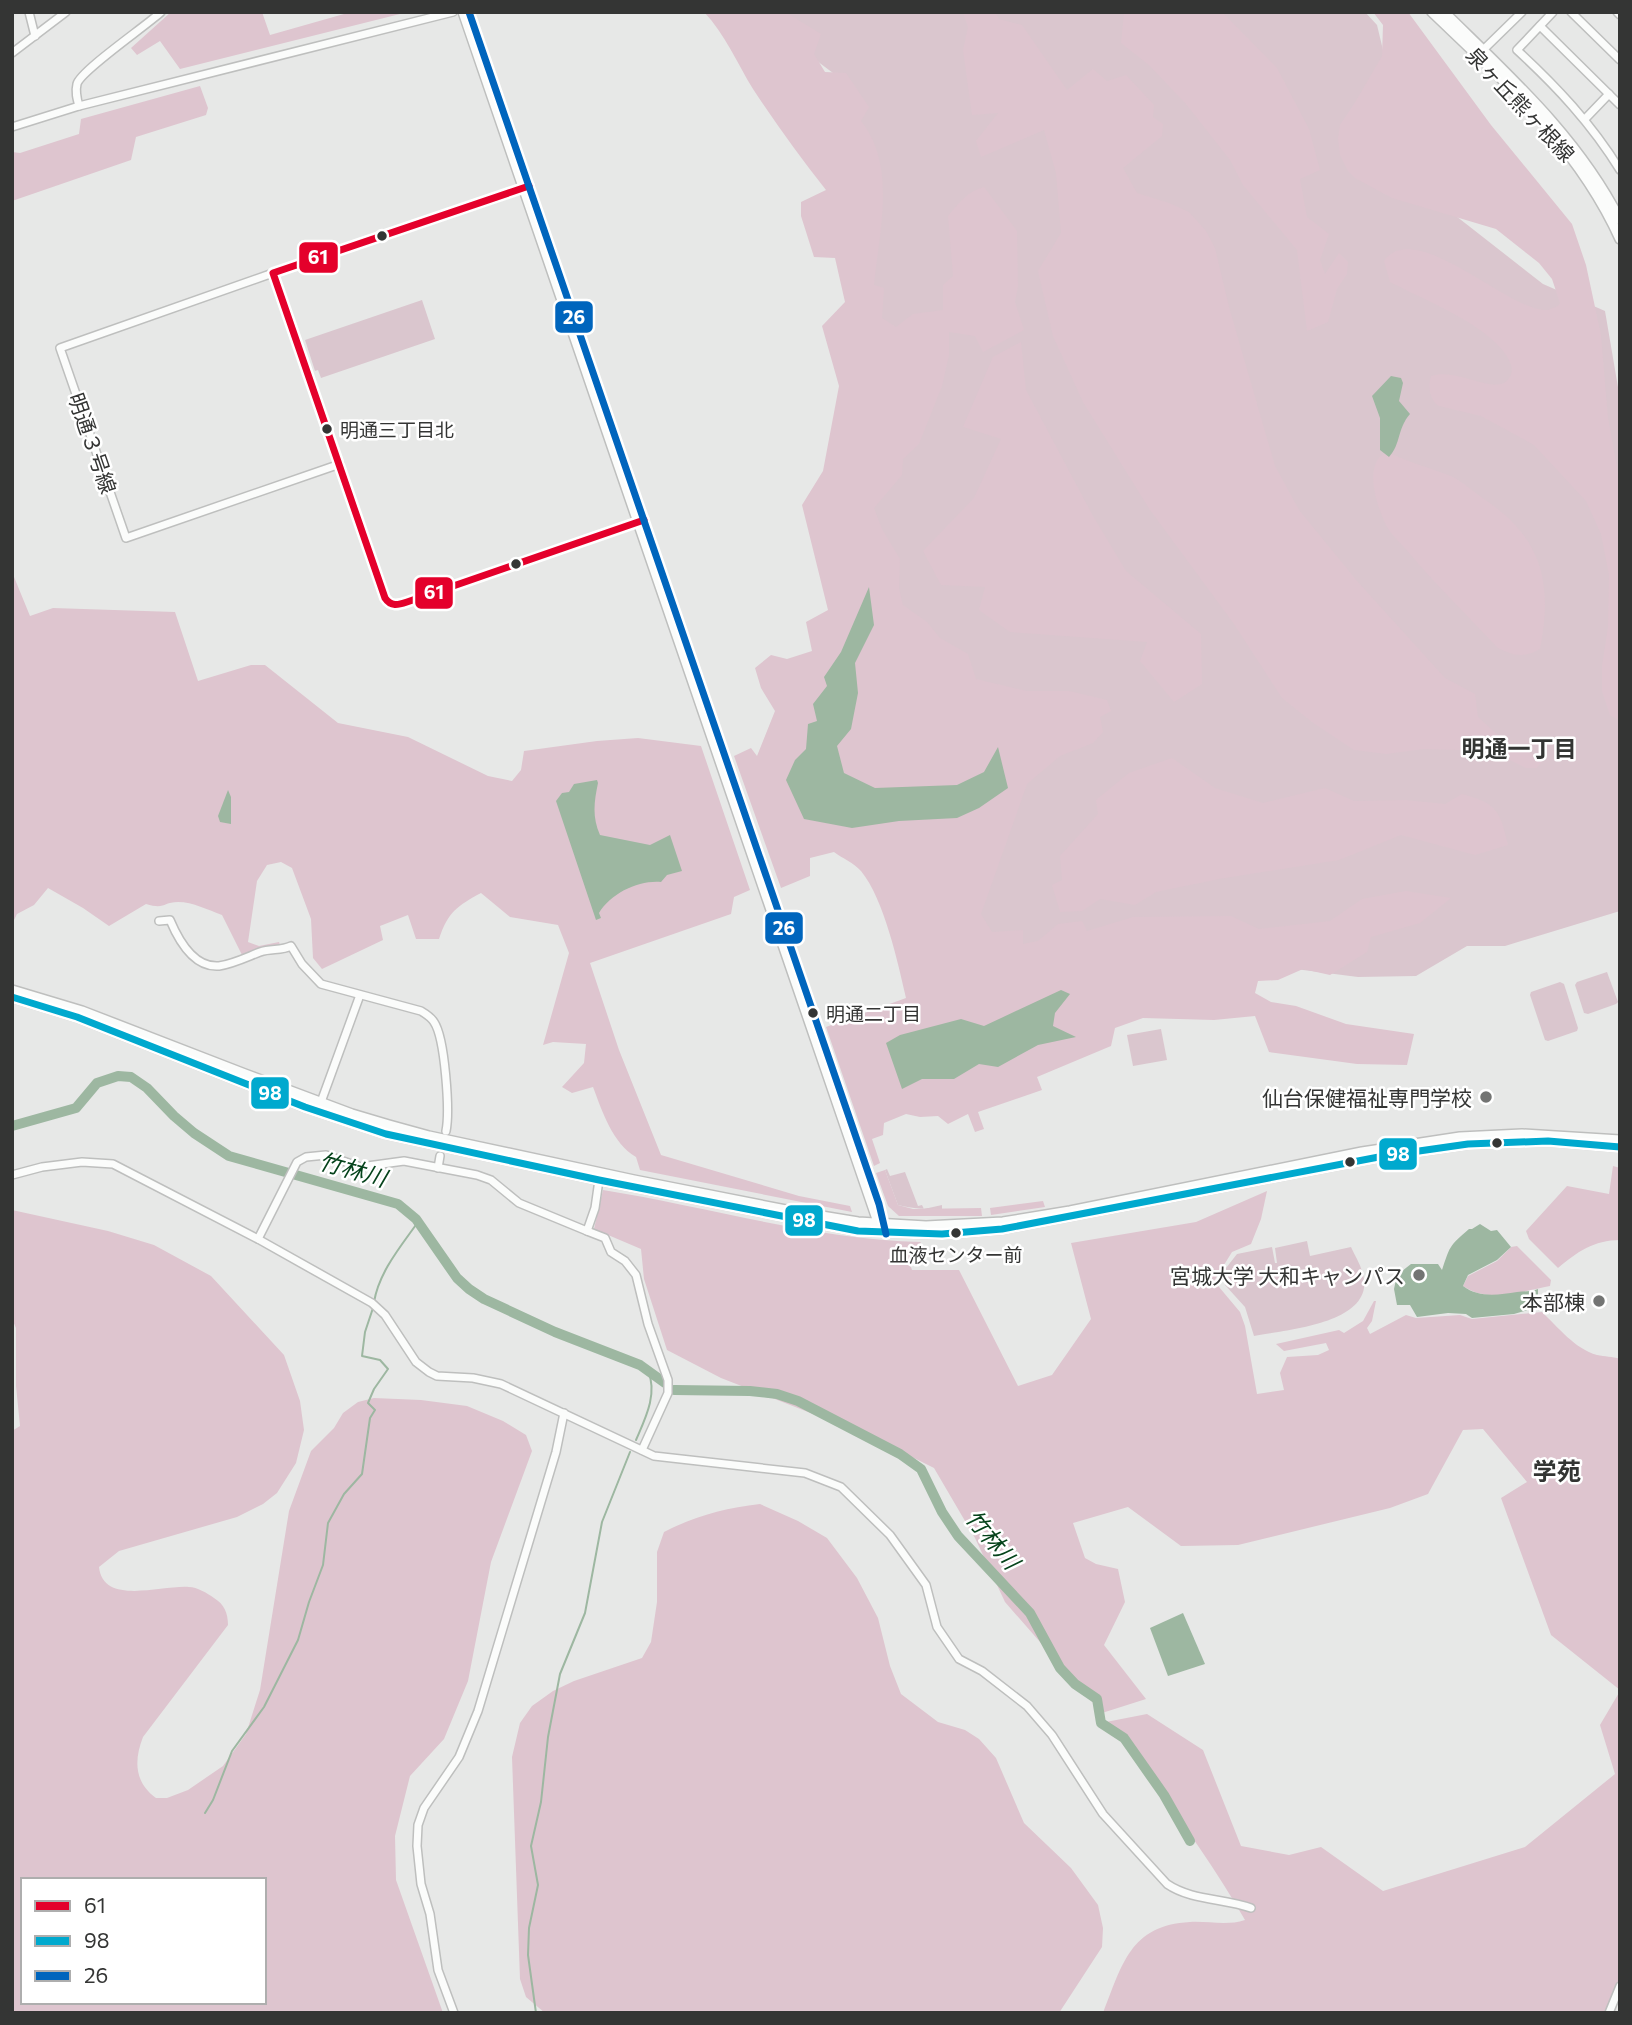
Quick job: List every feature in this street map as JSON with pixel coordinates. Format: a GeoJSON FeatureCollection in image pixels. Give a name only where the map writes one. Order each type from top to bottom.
{"type":"FeatureCollection","features":[{"type":"Feature","properties":{"kind":"main road","name":"泉ヶ丘熊ヶ根線"},"geometry":{"type":"LineString","coordinates":[[1432,12],[1533,99],[1565,135],[1602,187],[1620,220]]}},
{"type":"Feature","properties":{"kind":"main road","name":"泉ヶ丘熊ヶ根線"},"geometry":{"type":"LineString","coordinates":[[1444,12],[1575,160],[1619,237]]}},
{"type":"Feature","properties":{"kind":"main road"},"geometry":{"type":"LineString","coordinates":[[12,990],[82,1011],[352,1114],[429,1136],[882,1229],[1003,1222],[1362,1152],[1460,1137],[1522,1134],[1620,1140]]}},
{"type":"Feature","properties":{"kind":"main road"},"geometry":{"type":"LineString","coordinates":[[12,997],[77,1017],[305,1107],[386,1134],[823,1226],[974,1233],[1002,1230],[1384,1156],[1468,1144],[1548,1141],[1620,1147]]}},
{"type":"Feature","properties":{"kind":"street"},"geometry":{"type":"LineString","coordinates":[[29,12],[34,36]]}},
{"type":"Feature","properties":{"kind":"street"},"geometry":{"type":"LineString","coordinates":[[12,53],[66,12]]}},
{"type":"Feature","properties":{"kind":"street"},"geometry":{"type":"LineString","coordinates":[[79,107],[77,83],[83,73],[161,12]]}},
{"type":"Feature","properties":{"kind":"street"},"geometry":{"type":"LineString","coordinates":[[12,127],[79,107],[453,12]]}},
{"type":"Feature","properties":{"kind":"street"},"geometry":{"type":"LineString","coordinates":[[462,12],[526,187]]}},
{"type":"Feature","properties":{"kind":"street"},"geometry":{"type":"LineString","coordinates":[[469,12],[526,187],[882,1229]]}},
{"type":"Feature","properties":{"kind":"street"},"geometry":{"type":"LineString","coordinates":[[1480,53],[1522,12]]}},
{"type":"Feature","properties":{"kind":"street"},"geometry":{"type":"LineString","coordinates":[[1553,12],[1517,50],[1553,83],[1585,119],[1620,170]]}},
{"type":"Feature","properties":{"kind":"street"},"geometry":{"type":"LineString","coordinates":[[1571,12],[1620,60]]}},
{"type":"Feature","properties":{"kind":"street"},"geometry":{"type":"LineString","coordinates":[[1540,26],[1620,105]]}},
{"type":"Feature","properties":{"kind":"street"},"geometry":{"type":"LineString","coordinates":[[1585,119],[1609,94]]}},
{"type":"Feature","properties":{"kind":"street"},"geometry":{"type":"LineString","coordinates":[[526,187],[273,274],[385,597],[393,604],[407,602],[641,521]]}},
{"type":"Feature","properties":{"kind":"street","name":"明通３号線"},"geometry":{"type":"LineString","coordinates":[[273,274],[60,348],[92,443],[126,538],[340,464]]}},
{"type":"Feature","properties":{"kind":"street"},"geometry":{"type":"LineString","coordinates":[[159,921],[170,920],[175,935],[187,950],[213,966],[230,963],[271,948],[283,950],[291,946],[302,964],[321,985],[421,1011],[435,1022],[438,1031],[449,1109],[446,1131]]}},
{"type":"Feature","properties":{"kind":"street"},"geometry":{"type":"LineString","coordinates":[[321,1102],[360,995]]}},
{"type":"Feature","properties":{"kind":"street"},"geometry":{"type":"LineString","coordinates":[[258,1239],[292,1169],[297,1162],[315,1154],[360,1167],[404,1161],[477,1175],[491,1180],[519,1203],[605,1238],[611,1252],[620,1256],[634,1272],[653,1339],[667,1374],[668,1393],[642,1450]]}},
{"type":"Feature","properties":{"kind":"street"},"geometry":{"type":"LineString","coordinates":[[438,1168],[440,1156]]}},
{"type":"Feature","properties":{"kind":"street"},"geometry":{"type":"LineString","coordinates":[[12,1175],[42,1167],[82,1162],[113,1164],[258,1239],[372,1303],[385,1315],[416,1362],[429,1373],[501,1384],[654,1456],[805,1473],[841,1486],[890,1535],[926,1585],[937,1628],[959,1660],[982,1671],[1027,1706],[1052,1735],[1103,1814],[1167,1884],[1175,1890],[1251,1908]]}},
{"type":"Feature","properties":{"kind":"street"},"geometry":{"type":"LineString","coordinates":[[587,1231],[595,1208],[599,1180]]}},
{"type":"Feature","properties":{"kind":"street"},"geometry":{"type":"LineString","coordinates":[[454,2013],[438,1970],[430,1914],[419,1869],[418,1825],[424,1808],[459,1757],[478,1711],[556,1452],[564,1413]]}},
{"type":"Feature","properties":{"kind":"street"},"geometry":{"type":"LineString","coordinates":[[1613,2011],[1620,1986]]}},
{"type":"Feature","properties":{"kind":"shaded area"},"geometry":{"type":"Polygon","coordinates":[[[171,12],[262,12],[270,35],[351,12],[408,12],[180,69],[160,41],[137,55],[131,48],[171,12]]]}},
{"type":"Feature","properties":{"kind":"shaded area"},"geometry":{"type":"Polygon","coordinates":[[[704,12],[785,12],[821,34],[814,54],[825,72],[846,73],[869,107],[861,121],[879,158],[882,179],[882,222],[874,285],[884,288],[882,318],[896,327],[913,314],[943,310],[943,285],[953,276],[948,216],[973,191],[984,187],[1017,231],[1018,286],[1015,302],[1024,330],[983,352],[975,336],[949,332],[949,355],[942,386],[919,444],[903,459],[902,475],[874,508],[882,529],[900,559],[899,588],[903,605],[927,622],[940,638],[968,654],[976,679],[1027,691],[1069,691],[1107,700],[1111,711],[1100,717],[1103,732],[1093,743],[1060,756],[1027,784],[981,914],[992,932],[1023,930],[1023,944],[1038,941],[1058,924],[1082,921],[1087,931],[1133,917],[1231,916],[1259,929],[1330,921],[1362,899],[1406,891],[1451,898],[1420,923],[1371,937],[1367,952],[1330,975],[1303,969],[1278,980],[1258,981],[1255,993],[1271,1002],[1296,1006],[1346,1024],[1414,1034],[1407,1065],[1357,1064],[1269,1052],[1255,1016],[1214,1020],[1143,1018],[1115,1028],[1111,1046],[1037,1077],[1042,1090],[978,1112],[984,1129],[975,1132],[968,1114],[948,1124],[938,1116],[920,1117],[906,1114],[884,1123],[883,1135],[872,1139],[880,1163],[874,1166],[826,1027],[906,998],[883,914],[861,871],[834,852],[810,858],[810,876],[781,888],[734,756],[751,748],[757,756],[775,711],[761,688],[755,668],[771,655],[787,659],[812,651],[806,622],[828,610],[802,505],[823,471],[839,386],[822,326],[845,302],[835,258],[814,257],[801,216],[801,202],[826,190],[770,115],[725,39],[704,12]]]}},
{"type":"Feature","properties":{"kind":"shaded area"},"geometry":{"type":"Polygon","coordinates":[[[777,12],[1365,12],[1377,25],[1394,96],[1401,173],[1543,284],[1605,311],[1620,399],[1620,911],[1505,946],[1467,946],[1416,976],[1358,977],[1257,964],[1006,966],[967,916],[971,684],[898,613],[867,507],[877,324],[841,79],[805,52],[777,12]]]}},
{"type":"Feature","properties":{"kind":"shaded area"},"geometry":{"type":"Polygon","coordinates":[[[963,12],[995,12],[999,19],[1022,25],[1067,90],[1093,69],[1107,81],[1126,75],[1154,105],[1153,117],[1163,124],[1162,136],[1123,168],[1137,193],[1189,212],[1206,231],[1215,248],[1229,307],[1275,466],[1299,510],[1357,581],[1445,678],[1475,694],[1478,717],[1503,740],[1544,759],[1537,768],[1526,768],[1492,751],[1424,749],[1386,754],[1354,750],[1282,698],[1234,624],[1150,510],[1083,402],[1053,336],[1038,271],[1061,233],[1056,173],[1044,130],[981,157],[976,141],[998,113],[972,115],[963,50],[968,27],[963,12]]]}},
{"type":"Feature","properties":{"kind":"shaded area"},"geometry":{"type":"Polygon","coordinates":[[[1124,12],[1222,12],[1277,68],[1309,129],[1320,170],[1300,179],[1307,217],[1329,234],[1320,260],[1325,274],[1339,253],[1348,262],[1347,274],[1337,289],[1328,322],[1307,331],[1297,250],[1243,185],[1230,160],[1186,104],[1149,65],[1121,43],[1124,12]]]}},
{"type":"Feature","properties":{"kind":"shaded area"},"geometry":{"type":"Polygon","coordinates":[[[1373,12],[1408,12],[1491,125],[1572,224],[1586,265],[1601,335],[1608,418],[1620,484],[1620,721],[1610,715],[1602,691],[1602,666],[1608,627],[1609,575],[1601,534],[1586,501],[1534,445],[1481,416],[1439,406],[1433,400],[1430,393],[1431,376],[1451,375],[1497,385],[1510,377],[1511,365],[1504,352],[1476,327],[1390,282],[1384,261],[1398,250],[1418,250],[1464,270],[1511,298],[1548,310],[1560,303],[1552,279],[1539,263],[1496,229],[1392,198],[1355,178],[1348,171],[1340,155],[1340,125],[1382,56],[1383,25],[1373,12]]]}},
{"type":"Feature","properties":{"kind":"shaded area"},"geometry":{"type":"Polygon","coordinates":[[[200,86],[208,108],[206,115],[136,137],[131,160],[12,201],[12,152],[20,153],[79,134],[81,119],[200,86]]]}},
{"type":"Feature","properties":{"kind":"shaded area"},"geometry":{"type":"Polygon","coordinates":[[[422,300],[435,339],[321,378],[318,370],[315,371],[305,340],[422,300]]]}},
{"type":"Feature","properties":{"kind":"shaded area"},"geometry":{"type":"Polygon","coordinates":[[[1021,342],[1026,390],[1093,516],[1126,571],[1201,634],[1202,684],[1174,702],[1140,661],[1147,642],[1010,632],[979,610],[985,587],[941,585],[923,551],[974,498],[1001,439],[963,427],[993,357],[1021,342]]]}},
{"type":"Feature","properties":{"kind":"shaded area"},"geometry":{"type":"Polygon","coordinates":[[[1391,376],[1401,378],[1403,383],[1399,401],[1410,414],[1389,457],[1380,450],[1380,418],[1372,396],[1391,376]]]}},
{"type":"Feature","properties":{"kind":"shaded area"},"geometry":{"type":"Polygon","coordinates":[[[1387,452],[1457,479],[1504,514],[1519,529],[1531,546],[1543,582],[1545,603],[1540,649],[1519,655],[1498,648],[1391,532],[1379,507],[1373,475],[1379,458],[1387,452]]]}},
{"type":"Feature","properties":{"kind":"shaded area"},"geometry":{"type":"Polygon","coordinates":[[[12,572],[30,616],[53,608],[175,612],[198,681],[251,665],[265,665],[338,723],[408,737],[488,776],[512,781],[521,770],[524,751],[638,738],[701,746],[750,890],[734,897],[731,914],[590,963],[619,1050],[661,1155],[799,1196],[850,1206],[852,1212],[640,1170],[636,1157],[621,1144],[609,1126],[593,1087],[572,1093],[562,1087],[584,1063],[586,1044],[553,1042],[543,1045],[569,953],[558,925],[510,917],[481,893],[454,911],[439,939],[416,939],[408,915],[380,926],[383,940],[322,969],[313,958],[311,919],[292,868],[281,862],[267,865],[257,881],[248,942],[259,946],[279,942],[280,945],[242,955],[222,915],[184,902],[161,906],[146,904],[109,926],[48,888],[34,905],[17,914],[12,924],[12,572]]]}},
{"type":"Feature","properties":{"kind":"shaded area"},"geometry":{"type":"Polygon","coordinates":[[[869,587],[874,625],[855,663],[858,693],[851,729],[837,746],[844,773],[875,788],[957,785],[984,772],[998,747],[1008,788],[979,808],[957,818],[899,821],[852,828],[804,819],[786,780],[795,760],[806,749],[808,724],[817,721],[813,704],[827,686],[824,677],[841,652],[869,587]]]}},
{"type":"Feature","properties":{"kind":"shaded area"},"geometry":{"type":"Polygon","coordinates":[[[1172,758],[1215,788],[1263,803],[1325,788],[1354,801],[1405,800],[1445,804],[1462,794],[1483,801],[1495,810],[1508,845],[1475,855],[1401,835],[1339,860],[1156,892],[1135,905],[1100,899],[1082,911],[1060,912],[1052,885],[1062,880],[1060,856],[1098,814],[1096,800],[1129,773],[1172,758]]]}},
{"type":"Feature","properties":{"kind":"shaded area"},"geometry":{"type":"Polygon","coordinates":[[[597,780],[595,816],[600,835],[650,845],[670,835],[682,871],[667,875],[661,882],[644,883],[626,889],[604,906],[599,913],[601,918],[596,920],[556,801],[562,793],[569,792],[574,784],[597,780]]]}},
{"type":"Feature","properties":{"kind":"shaded area"},"geometry":{"type":"Polygon","coordinates":[[[228,790],[231,797],[231,824],[220,822],[218,816],[228,790]]]}},
{"type":"Feature","properties":{"kind":"shaded area"},"geometry":{"type":"Polygon","coordinates":[[[1607,972],[1618,1002],[1588,1014],[1584,1013],[1575,985],[1607,972]]]}},
{"type":"Feature","properties":{"kind":"shaded area"},"geometry":{"type":"Polygon","coordinates":[[[1560,982],[1564,984],[1578,1028],[1577,1031],[1548,1041],[1545,1040],[1530,995],[1531,992],[1560,982]]]}},
{"type":"Feature","properties":{"kind":"shaded area"},"geometry":{"type":"Polygon","coordinates":[[[1061,990],[1070,994],[1055,1013],[1053,1026],[1076,1037],[1038,1045],[998,1067],[979,1064],[954,1079],[922,1079],[902,1089],[886,1043],[900,1035],[961,1019],[984,1026],[1061,990]]]}},
{"type":"Feature","properties":{"kind":"shaded area"},"geometry":{"type":"Polygon","coordinates":[[[1161,1029],[1167,1060],[1133,1066],[1127,1035],[1161,1029]]]}},
{"type":"Feature","properties":{"kind":"shaded area"},"geometry":{"type":"Polygon","coordinates":[[[1613,1166],[1620,1168],[1620,1240],[1602,1242],[1586,1248],[1558,1268],[1529,1239],[1526,1231],[1567,1186],[1609,1194],[1613,1166]]]}},
{"type":"Feature","properties":{"kind":"shaded area"},"geometry":{"type":"Polygon","coordinates":[[[887,1169],[890,1176],[905,1172],[918,1206],[922,1205],[924,1209],[898,1205],[885,1170],[887,1169]]]}},
{"type":"Feature","properties":{"kind":"shaded area"},"geometry":{"type":"Polygon","coordinates":[[[885,1170],[898,1205],[913,1209],[981,1208],[982,1216],[899,1216],[888,1206],[876,1173],[885,1170]]]}},
{"type":"Feature","properties":{"kind":"shaded area"},"geometry":{"type":"Polygon","coordinates":[[[603,1190],[801,1229],[881,1240],[921,1242],[909,1262],[912,1270],[959,1270],[1018,1386],[1052,1375],[1091,1319],[1071,1243],[1196,1222],[1267,1191],[1261,1219],[1251,1244],[1232,1252],[1214,1281],[1240,1312],[1257,1394],[1284,1390],[1280,1373],[1287,1357],[1318,1355],[1329,1350],[1326,1343],[1284,1351],[1276,1344],[1339,1330],[1344,1333],[1363,1321],[1374,1301],[1372,1321],[1367,1328],[1370,1334],[1406,1315],[1416,1318],[1460,1315],[1472,1319],[1542,1312],[1581,1348],[1597,1355],[1620,1359],[1620,1690],[1551,1635],[1501,1498],[1527,1482],[1483,1429],[1463,1430],[1428,1494],[1390,1508],[1238,1545],[1181,1546],[1128,1507],[1073,1523],[1085,1558],[1096,1564],[1118,1569],[1125,1602],[1104,1645],[1146,1699],[1102,1713],[1005,1602],[975,1538],[934,1468],[872,1437],[721,1378],[667,1350],[644,1279],[641,1249],[594,1229],[603,1190]]]}},
{"type":"Feature","properties":{"kind":"shaded area"},"geometry":{"type":"Polygon","coordinates":[[[1043,1201],[1045,1207],[991,1215],[990,1208],[1043,1201]]]}},
{"type":"Feature","properties":{"kind":"shaded area"},"geometry":{"type":"Polygon","coordinates":[[[942,1205],[942,1209],[925,1209],[942,1205]]]}},
{"type":"Feature","properties":{"kind":"shaded area"},"geometry":{"type":"Polygon","coordinates":[[[12,1210],[108,1231],[154,1245],[211,1276],[284,1355],[300,1401],[304,1430],[296,1463],[277,1493],[263,1504],[237,1517],[119,1551],[99,1567],[103,1579],[122,1590],[177,1587],[199,1589],[220,1603],[227,1617],[228,1625],[143,1737],[138,1754],[138,1770],[143,1785],[156,1798],[167,1798],[188,1790],[223,1766],[246,1734],[260,1690],[289,1511],[311,1451],[334,1428],[343,1413],[358,1402],[374,1398],[421,1400],[467,1406],[503,1421],[526,1435],[532,1451],[491,1562],[468,1681],[444,1739],[410,1776],[395,1836],[396,1880],[443,2013],[12,2013],[12,1431],[20,1426],[16,1386],[16,1328],[12,1319],[12,1210]]]}},
{"type":"Feature","properties":{"kind":"shaded area"},"geometry":{"type":"Polygon","coordinates":[[[1480,1224],[1491,1231],[1497,1230],[1511,1247],[1497,1260],[1468,1275],[1463,1286],[1489,1295],[1538,1289],[1538,1307],[1514,1314],[1472,1318],[1466,1314],[1448,1313],[1417,1317],[1410,1305],[1397,1305],[1394,1289],[1397,1275],[1411,1264],[1438,1264],[1442,1270],[1453,1244],[1469,1229],[1480,1224]]]}},
{"type":"Feature","properties":{"kind":"shaded area"},"geometry":{"type":"Polygon","coordinates":[[[1307,1241],[1310,1256],[1351,1247],[1364,1277],[1364,1288],[1359,1300],[1348,1310],[1318,1324],[1254,1336],[1245,1307],[1225,1285],[1226,1268],[1237,1254],[1272,1247],[1277,1263],[1275,1248],[1307,1241]]]}},
{"type":"Feature","properties":{"kind":"shaded area"},"geometry":{"type":"Polygon","coordinates":[[[1517,1246],[1551,1280],[1550,1286],[1495,1295],[1473,1291],[1463,1286],[1468,1276],[1497,1261],[1511,1247],[1517,1246]]]}},
{"type":"Feature","properties":{"kind":"shaded area"},"geometry":{"type":"Polygon","coordinates":[[[760,1504],[827,1538],[857,1578],[878,1618],[890,1666],[901,1694],[938,1722],[965,1730],[979,1739],[996,1758],[1024,1823],[1071,1868],[1098,1905],[1103,1928],[1102,1947],[1059,2013],[545,2013],[526,1997],[520,1979],[512,1757],[520,1723],[532,1706],[553,1691],[642,1658],[651,1642],[657,1602],[657,1552],[664,1532],[711,1514],[760,1504]]]}},
{"type":"Feature","properties":{"kind":"shaded area"},"geometry":{"type":"Polygon","coordinates":[[[1183,1613],[1205,1664],[1168,1676],[1150,1628],[1183,1613]]]}},
{"type":"Feature","properties":{"kind":"shaded area"},"geometry":{"type":"Polygon","coordinates":[[[1620,1691],[1620,1977],[1606,2013],[1103,2013],[1123,1964],[1141,1939],[1170,1925],[1245,1920],[1196,1843],[1106,1722],[1147,1714],[1203,1750],[1241,1846],[1289,1855],[1321,1847],[1383,1891],[1525,1847],[1615,1774],[1600,1725],[1620,1691]]]}},
{"type":"Feature","properties":{"kind":"waterway","name":"竹林川"},"geometry":{"type":"LineString","coordinates":[[12,1126],[76,1108],[97,1083],[118,1076],[131,1077],[147,1088],[194,1133],[229,1156],[398,1204],[416,1219],[457,1278],[469,1289],[484,1299],[555,1332],[640,1365],[665,1383]]}},
{"type":"Feature","properties":{"kind":"waterway"},"geometry":{"type":"LineString","coordinates":[[374,1302],[386,1270],[418,1222]]}},
{"type":"Feature","properties":{"kind":"waterway"},"geometry":{"type":"LineString","coordinates":[[205,1813],[213,1800],[232,1751],[264,1707],[298,1640],[323,1565],[328,1523],[344,1494],[362,1474],[370,1418],[375,1410],[368,1403],[388,1369],[380,1360],[362,1356],[365,1332],[373,1308]]}},
{"type":"Feature","properties":{"kind":"waterway"},"geometry":{"type":"LineString","coordinates":[[636,1440],[651,1397],[648,1371]]}},
{"type":"Feature","properties":{"kind":"waterway","name":"竹林川"},"geometry":{"type":"LineString","coordinates":[[674,1390],[777,1394],[798,1401],[900,1454],[921,1469],[942,1512],[958,1536],[1030,1613],[1060,1668],[1075,1684],[1097,1699],[1101,1723],[1124,1738],[1164,1795],[1190,1841]]}},
{"type":"Feature","properties":{"kind":"waterway"},"geometry":{"type":"LineString","coordinates":[[536,2013],[528,1955],[529,1928],[538,1885],[531,1846],[541,1802],[548,1737],[560,1674],[585,1613],[602,1522],[630,1452]]}},
{"type":"Feature","properties":{"kind":"transit line","name":"26"},"geometry":{"type":"LineString","coordinates":[[469,12],[879,1204],[886,1234]]}},
{"type":"Feature","properties":{"kind":"transit line","name":"61"},"geometry":{"type":"LineString","coordinates":[[529,186],[273,273],[385,598],[390,603],[407,602],[644,520]]}},
{"type":"Feature","properties":{"kind":"transit line","name":"98"},"geometry":{"type":"LineString","coordinates":[[12,997],[77,1017],[305,1107],[386,1134],[599,1180],[858,1231],[942,1234],[1002,1229],[1384,1156],[1468,1144],[1548,1141],[1620,1147]]}},
{"type":"Feature","properties":{"kind":"place","name":"明通三丁目北"},"geometry":{"type":"Point","coordinates":[327,429]}},
{"type":"Feature","properties":{"kind":"place","name":"明通二丁目"},"geometry":{"type":"Point","coordinates":[813,1013]}},
{"type":"Feature","properties":{"kind":"place","name":"仙台保健福祉専門学校"},"geometry":{"type":"Point","coordinates":[1486,1097]}},
{"type":"Feature","properties":{"kind":"place","name":"血液センター前"},"geometry":{"type":"Point","coordinates":[956,1233]}},
{"type":"Feature","properties":{"kind":"place","name":"宮城大学 大和キャンパス"},"geometry":{"type":"Point","coordinates":[1419,1275]}},
{"type":"Feature","properties":{"kind":"place","name":"本部棟"},"geometry":{"type":"Point","coordinates":[1599,1301]}},
{"type":"Feature","properties":{"kind":"district","name":"明通一丁目"},"geometry":{"type":"Point","coordinates":[1519,748]}},
{"type":"Feature","properties":{"kind":"district","name":"学苑"},"geometry":{"type":"Point","coordinates":[1557,1470]}}]}
